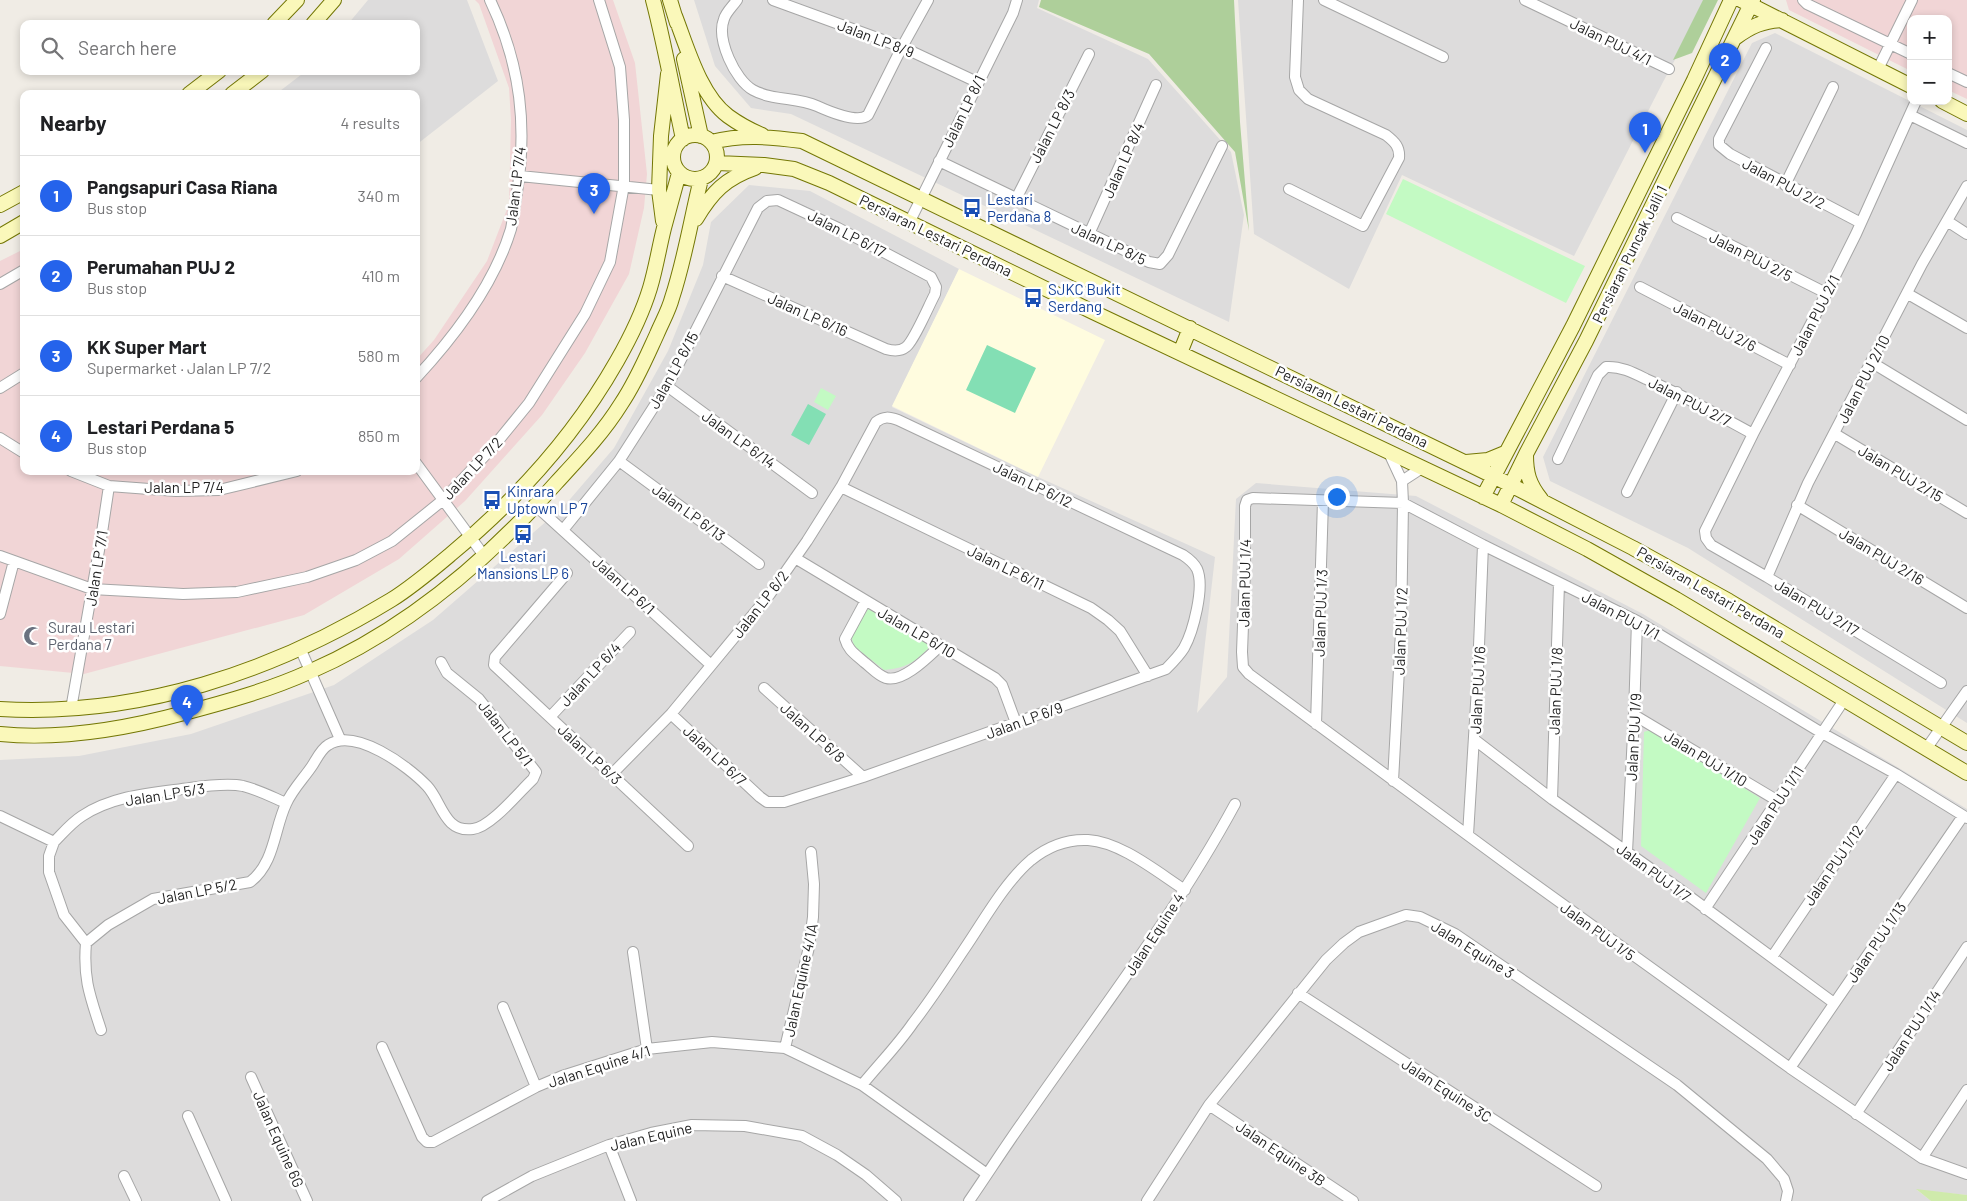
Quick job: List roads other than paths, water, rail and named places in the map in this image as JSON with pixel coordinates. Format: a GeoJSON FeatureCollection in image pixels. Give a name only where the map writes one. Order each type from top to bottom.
{"type":"FeatureCollection","features":[{"type":"Feature","properties":{"kind":"main road"},"geometry":{"type":"LineString","coordinates":[[278,20],[297,0]]}},
{"type":"Feature","properties":{"kind":"main road"},"geometry":{"type":"LineString","coordinates":[[316,20],[334,0]]}},
{"type":"Feature","properties":{"kind":"main road"},"geometry":{"type":"LineString","coordinates":[[653,0],[665,46],[668,74],[683,139]]}},
{"type":"Feature","properties":{"kind":"main road"},"geometry":{"type":"LineString","coordinates":[[670,0],[706,139],[717,152],[717,164],[711,174],[701,179],[689,179],[679,173],[674,165],[673,155],[676,146],[683,139],[692,135],[706,139]]}},
{"type":"Feature","properties":{"kind":"main road","name":"Persiaran Puncak Jalil 1"},"geometry":{"type":"LineString","coordinates":[[1483,497],[1577,318],[1694,80],[1731,0]]}},
{"type":"Feature","properties":{"kind":"main road"},"geometry":{"type":"LineString","coordinates":[[1766,0],[1782,20]]}},
{"type":"Feature","properties":{"kind":"main road"},"geometry":{"type":"LineString","coordinates":[[1748,2],[1907,84]]}},
{"type":"Feature","properties":{"kind":"main road","name":"Persiaran Puncak Jalil 1"},"geometry":{"type":"LineString","coordinates":[[1501,505],[1586,341],[1734,38],[1748,2]]}},
{"type":"Feature","properties":{"kind":"main road"},"geometry":{"type":"LineString","coordinates":[[675,16],[698,74],[714,101],[727,116],[765,136]]}},
{"type":"Feature","properties":{"kind":"main road"},"geometry":{"type":"LineString","coordinates":[[1734,38],[1748,28],[1763,22],[1782,20]]}},
{"type":"Feature","properties":{"kind":"main road"},"geometry":{"type":"LineString","coordinates":[[664,227],[659,190],[661,136],[668,74]]}},
{"type":"Feature","properties":{"kind":"main road"},"geometry":{"type":"LineString","coordinates":[[194,90],[214,75]]}},
{"type":"Feature","properties":{"kind":"main road"},"geometry":{"type":"LineString","coordinates":[[237,90],[257,75]]}},
{"type":"Feature","properties":{"kind":"main road"},"geometry":{"type":"LineString","coordinates":[[1950,105],[1967,114]]}},
{"type":"Feature","properties":{"kind":"main road","name":"Persiaran Lestari Perdana"},"geometry":{"type":"LineString","coordinates":[[706,139],[765,136],[802,141],[1494,476],[1720,596],[1967,743]]}},
{"type":"Feature","properties":{"kind":"main road","name":"Persiaran Lestari Perdana"},"geometry":{"type":"LineString","coordinates":[[717,164],[764,165],[794,169],[829,183],[1180,353],[1501,505],[1587,549],[1676,599],[1967,773]]}},
{"type":"Feature","properties":{"kind":"main road"},"geometry":{"type":"LineString","coordinates":[[690,228],[704,204],[717,189],[737,174],[764,165]]}},
{"type":"Feature","properties":{"kind":"main road"},"geometry":{"type":"LineString","coordinates":[[0,709],[71,708],[145,699],[204,686],[262,666],[300,648],[392,599],[435,567],[471,537],[524,486],[574,426],[603,384],[628,340],[650,289],[679,173]]}},
{"type":"Feature","properties":{"kind":"main road"},"geometry":{"type":"LineString","coordinates":[[0,734],[12,736],[79,733],[148,723],[224,703],[309,672],[346,653],[403,621],[452,585],[485,557],[536,506],[594,442],[622,404],[672,300],[701,179]]}},
{"type":"Feature","properties":{"kind":"main road"},"geometry":{"type":"LineString","coordinates":[[0,205],[20,194]]}},
{"type":"Feature","properties":{"kind":"main road"},"geometry":{"type":"LineString","coordinates":[[0,236],[20,224]]}},
{"type":"Feature","properties":{"kind":"main road"},"geometry":{"type":"LineString","coordinates":[[1180,353],[1190,328]]}},
{"type":"Feature","properties":{"kind":"main road"},"geometry":{"type":"LineString","coordinates":[[1466,462],[1488,460],[1504,454]]}},
{"type":"Feature","properties":{"kind":"main road"},"geometry":{"type":"LineString","coordinates":[[1526,454],[1526,472],[1531,487],[1545,503]]}},
{"type":"Feature","properties":{"kind":"street","name":"Jalan LP 7/4"},"geometry":{"type":"LineString","coordinates":[[420,373],[466,316],[496,266],[511,229],[520,176],[522,127],[518,84],[508,45],[490,0]]}},
{"type":"Feature","properties":{"kind":"street","name":"Jalan LP 7/2"},"geometry":{"type":"LineString","coordinates":[[0,556],[92,589],[183,594],[237,592],[306,577],[356,560],[392,541],[443,500],[494,446],[529,403],[586,314],[610,262],[624,185],[624,120],[620,67],[599,0]]}},
{"type":"Feature","properties":{"kind":"street"},"geometry":{"type":"LineString","coordinates":[[737,0],[724,19],[722,35],[734,71],[742,81],[753,90],[766,95],[804,100],[837,114],[864,118],[868,116],[902,47],[928,0]]}},
{"type":"Feature","properties":{"kind":"street","name":"Jalan LP 8/9"},"geometry":{"type":"LineString","coordinates":[[773,0],[902,47],[977,82]]}},
{"type":"Feature","properties":{"kind":"street","name":"Jalan LP 8/1"},"geometry":{"type":"LineString","coordinates":[[909,223],[977,82],[1013,13],[1017,0]]}},
{"type":"Feature","properties":{"kind":"street"},"geometry":{"type":"LineString","coordinates":[[1289,189],[1363,226],[1399,158],[1399,151],[1395,142],[1386,135],[1308,99],[1299,90],[1295,77],[1298,0]]}},
{"type":"Feature","properties":{"kind":"street"},"geometry":{"type":"LineString","coordinates":[[1324,0],[1443,57]]}},
{"type":"Feature","properties":{"kind":"street","name":"Jalan PUJ 4/1"},"geometry":{"type":"LineString","coordinates":[[1525,0],[1669,68]]}},
{"type":"Feature","properties":{"kind":"street"},"geometry":{"type":"LineString","coordinates":[[1803,0],[1807,4],[1842,22],[1907,52]]}},
{"type":"Feature","properties":{"kind":"street"},"geometry":{"type":"LineString","coordinates":[[1878,68],[1912,0]]}},
{"type":"Feature","properties":{"kind":"street","name":"Jalan PUJ 2/2"},"geometry":{"type":"LineString","coordinates":[[1766,48],[1719,139],[1720,145],[1724,150],[1785,185],[1860,223]]}},
{"type":"Feature","properties":{"kind":"street","name":"Jalan LP 8/3"},"geometry":{"type":"LineString","coordinates":[[1016,199],[1089,54]]}},
{"type":"Feature","properties":{"kind":"street"},"geometry":{"type":"LineString","coordinates":[[1952,75],[1967,82]]}},
{"type":"Feature","properties":{"kind":"street","name":"Jalan LP 8/4"},"geometry":{"type":"LineString","coordinates":[[1089,234],[1156,86]]}},
{"type":"Feature","properties":{"kind":"street"},"geometry":{"type":"LineString","coordinates":[[1785,185],[1833,87]]}},
{"type":"Feature","properties":{"kind":"street","name":"Jalan PUJ 2/1"},"geometry":{"type":"LineString","coordinates":[[1707,524],[1826,294],[1914,105]]}},
{"type":"Feature","properties":{"kind":"street"},"geometry":{"type":"LineString","coordinates":[[1910,115],[1967,143]]}},
{"type":"Feature","properties":{"kind":"street","name":"Jalan LP 8/5"},"geometry":{"type":"LineString","coordinates":[[939,161],[1089,234],[1150,262],[1160,264],[1168,254],[1222,146]]}},
{"type":"Feature","properties":{"kind":"street"},"geometry":{"type":"LineString","coordinates":[[520,176],[659,190]]}},
{"type":"Feature","properties":{"kind":"street","name":"Jalan PUJ 2/10"},"geometry":{"type":"LineString","coordinates":[[1767,577],[1797,505],[1816,467],[1967,186]]}},
{"type":"Feature","properties":{"kind":"street","name":"Jalan LP 6/17"},"geometry":{"type":"LineString","coordinates":[[767,201],[778,200],[838,228],[925,274],[934,281],[936,287],[935,294],[909,344],[900,350],[894,351]]}},
{"type":"Feature","properties":{"kind":"street","name":"Jalan LP 6/15"},"geometry":{"type":"LineString","coordinates":[[562,530],[619,461],[667,386],[758,208],[767,201]]}},
{"type":"Feature","properties":{"kind":"street","name":"Jalan PUJ 2/5"},"geometry":{"type":"LineString","coordinates":[[1677,218],[1826,294]]}},
{"type":"Feature","properties":{"kind":"street"},"geometry":{"type":"LineString","coordinates":[[1947,221],[1967,234]]}},
{"type":"Feature","properties":{"kind":"street"},"geometry":{"type":"LineString","coordinates":[[0,284],[20,272]]}},
{"type":"Feature","properties":{"kind":"street","name":"Jalan LP 6/16"},"geometry":{"type":"LineString","coordinates":[[722,276],[894,351]]}},
{"type":"Feature","properties":{"kind":"street","name":"Jalan PUJ 2/6"},"geometry":{"type":"LineString","coordinates":[[1640,287],[1790,365]]}},
{"type":"Feature","properties":{"kind":"street"},"geometry":{"type":"LineString","coordinates":[[1908,294],[1967,328]]}},
{"type":"Feature","properties":{"kind":"street"},"geometry":{"type":"LineString","coordinates":[[1871,362],[1967,420]]}},
{"type":"Feature","properties":{"kind":"street","name":"Jalan PUJ 2/7"},"geometry":{"type":"LineString","coordinates":[[1558,460],[1598,376],[1606,367],[1614,366],[1627,370],[1677,392],[1753,434]]}},
{"type":"Feature","properties":{"kind":"street"},"geometry":{"type":"LineString","coordinates":[[0,388],[20,376]]}},
{"type":"Feature","properties":{"kind":"street","name":"Jalan LP 6/14"},"geometry":{"type":"LineString","coordinates":[[667,386],[812,493]]}},
{"type":"Feature","properties":{"kind":"street"},"geometry":{"type":"LineString","coordinates":[[1627,492],[1677,392]]}},
{"type":"Feature","properties":{"kind":"street","name":"Jalan LP 6/2"},"geometry":{"type":"LineString","coordinates":[[612,774],[671,714],[770,594],[841,487],[871,430],[882,417]]}},
{"type":"Feature","properties":{"kind":"street","name":"Jalan LP 6/12"},"geometry":{"type":"LineString","coordinates":[[882,417],[898,420],[1183,555]]}},
{"type":"Feature","properties":{"kind":"street","name":"Jalan PUJ 2/15"},"geometry":{"type":"LineString","coordinates":[[1835,434],[1967,513]]}},
{"type":"Feature","properties":{"kind":"street"},"geometry":{"type":"LineString","coordinates":[[0,438],[20,450]]}},
{"type":"Feature","properties":{"kind":"street","name":"Jalan PUJ 1/2"},"geometry":{"type":"LineString","coordinates":[[1389,453],[1402,481],[1403,503],[1401,632],[1392,781]]}},
{"type":"Feature","properties":{"kind":"street","name":"Jalan LP 6/13"},"geometry":{"type":"LineString","coordinates":[[619,461],[759,564]]}},
{"type":"Feature","properties":{"kind":"street"},"geometry":{"type":"LineString","coordinates":[[420,468],[485,557]]}},
{"type":"Feature","properties":{"kind":"street"},"geometry":{"type":"LineString","coordinates":[[1402,481],[1422,468]]}},
{"type":"Feature","properties":{"kind":"street","name":"Jalan LP 7/4"},"geometry":{"type":"LineString","coordinates":[[81,475],[109,486],[176,491],[219,490],[281,475]]}},
{"type":"Feature","properties":{"kind":"street","name":"Jalan LP 7/1"},"geometry":{"type":"LineString","coordinates":[[71,708],[109,486]]}},
{"type":"Feature","properties":{"kind":"street","name":"Jalan LP 6/11"},"geometry":{"type":"LineString","coordinates":[[841,487],[1091,608],[1120,631],[1148,676]]}},
{"type":"Feature","properties":{"kind":"street","name":"Jalan PUJ 1/1"},"geometry":{"type":"LineString","coordinates":[[1247,500],[1253,498],[1403,503],[1558,583],[1637,621],[1822,733],[1896,774],[1965,817]]}},
{"type":"Feature","properties":{"kind":"street","name":"Jalan PUJ 1/4"},"geometry":{"type":"LineString","coordinates":[[1243,666],[1244,506],[1247,500]]}},
{"type":"Feature","properties":{"kind":"street","name":"Jalan PUJ 1/3"},"geometry":{"type":"LineString","coordinates":[[1316,724],[1323,501]]}},
{"type":"Feature","properties":{"kind":"street","name":"Jalan PUJ 2/16"},"geometry":{"type":"LineString","coordinates":[[1797,505],[1967,608]]}},
{"type":"Feature","properties":{"kind":"street","name":"Jalan LP 6/1"},"geometry":{"type":"LineString","coordinates":[[536,506],[711,664]]}},
{"type":"Feature","properties":{"kind":"street","name":"Jalan PUJ 2/17"},"geometry":{"type":"LineString","coordinates":[[1707,524],[1705,531],[1710,545],[1767,577],[1941,683]]}},
{"type":"Feature","properties":{"kind":"street","name":"Jalan PUJ 1/6"},"geometry":{"type":"LineString","coordinates":[[1468,835],[1475,740],[1483,545]]}},
{"type":"Feature","properties":{"kind":"street","name":"Jalan LP 6/9"},"geometry":{"type":"LineString","coordinates":[[760,797],[767,802],[784,802],[863,777],[1166,669],[1184,647],[1191,631],[1200,586],[1197,568],[1183,555]]}},
{"type":"Feature","properties":{"kind":"street","name":"Jalan LP 6/10"},"geometry":{"type":"LineString","coordinates":[[795,558],[865,602],[941,645],[1002,684],[1016,723]]}},
{"type":"Feature","properties":{"kind":"street"},"geometry":{"type":"LineString","coordinates":[[0,614],[14,561]]}},
{"type":"Feature","properties":{"kind":"street","name":"Jalan LP 6/3"},"geometry":{"type":"LineString","coordinates":[[567,574],[493,662],[498,669],[688,846]]}},
{"type":"Feature","properties":{"kind":"street","name":"Jalan PUJ 1/8"},"geometry":{"type":"LineString","coordinates":[[1552,799],[1558,583]]}},
{"type":"Feature","properties":{"kind":"street"},"geometry":{"type":"LineString","coordinates":[[865,602],[845,639],[847,648],[878,674],[888,678],[903,676],[941,645]]}},
{"type":"Feature","properties":{"kind":"street","name":"Jalan PUJ 1/9"},"geometry":{"type":"LineString","coordinates":[[1627,852],[1637,621]]}},
{"type":"Feature","properties":{"kind":"street","name":"Jalan LP 6/4"},"geometry":{"type":"LineString","coordinates":[[550,716],[630,632]]}},
{"type":"Feature","properties":{"kind":"street"},"geometry":{"type":"LineString","coordinates":[[286,803],[326,746],[340,739],[300,648]]}},
{"type":"Feature","properties":{"kind":"street","name":"Jalan LP 5/1"},"geometry":{"type":"LineString","coordinates":[[340,739],[358,742],[377,750],[406,768],[428,787],[450,823],[462,830],[474,830],[486,825],[533,779],[536,772],[479,698],[448,672],[441,662]]}},
{"type":"Feature","properties":{"kind":"street","name":"Jalan PUJ 1/5"},"geometry":{"type":"LineString","coordinates":[[1243,666],[1248,674],[1392,781],[1790,1068],[1922,1158],[1967,1174]]}},
{"type":"Feature","properties":{"kind":"street","name":"Jalan LP 6/8"},"geometry":{"type":"LineString","coordinates":[[764,688],[863,777]]}},
{"type":"Feature","properties":{"kind":"street"},"geometry":{"type":"LineString","coordinates":[[1926,749],[1941,726],[1966,696]]}},
{"type":"Feature","properties":{"kind":"street","name":"Jalan PUJ 1/11"},"geometry":{"type":"LineString","coordinates":[[1705,909],[1844,700]]}},
{"type":"Feature","properties":{"kind":"street","name":"Jalan LP 6/7"},"geometry":{"type":"LineString","coordinates":[[671,714],[760,797]]}},
{"type":"Feature","properties":{"kind":"street","name":"Jalan PUJ 1/10"},"geometry":{"type":"LineString","coordinates":[[1634,715],[1778,801]]}},
{"type":"Feature","properties":{"kind":"street","name":"Jalan PUJ 1/7"},"geometry":{"type":"LineString","coordinates":[[1475,740],[1552,799],[1834,1003]]}},
{"type":"Feature","properties":{"kind":"street","name":"Jalan PUJ 1/12"},"geometry":{"type":"LineString","coordinates":[[1772,957],[1896,774]]}},
{"type":"Feature","properties":{"kind":"street","name":"Jalan LP 5/3"},"geometry":{"type":"LineString","coordinates":[[54,842],[82,816],[108,804],[138,794],[200,787],[241,786],[263,792],[286,803]]}},
{"type":"Feature","properties":{"kind":"street","name":"Jalan LP 5/2"},"geometry":{"type":"LineString","coordinates":[[86,943],[108,925],[153,899],[250,882],[258,876],[273,847],[286,803]]}},
{"type":"Feature","properties":{"kind":"street"},"geometry":{"type":"LineString","coordinates":[[1185,890],[1211,849],[1235,804]]}},
{"type":"Feature","properties":{"kind":"street"},"geometry":{"type":"LineString","coordinates":[[0,816],[54,842],[49,856],[49,872],[64,915],[86,943],[84,966],[88,988],[101,1030]]}},
{"type":"Feature","properties":{"kind":"street","name":"Jalan PUJ 1/13"},"geometry":{"type":"LineString","coordinates":[[1790,1068],[1965,817]]}},
{"type":"Feature","properties":{"kind":"street","name":"Jalan Equine 4"},"geometry":{"type":"LineString","coordinates":[[862,1085],[913,1024],[1006,889],[1030,861],[1043,851],[1058,844],[1073,841],[1088,840],[1104,843],[1121,849],[1185,890],[1132,970],[969,1201]]}},
{"type":"Feature","properties":{"kind":"street","name":"Jalan Equine 4/1A"},"geometry":{"type":"LineString","coordinates":[[785,1048],[809,947],[813,917],[814,884],[811,852]]}},
{"type":"Feature","properties":{"kind":"street","name":"Jalan Equine 3"},"geometry":{"type":"LineString","coordinates":[[1147,1201],[1209,1105],[1326,960],[1359,932],[1406,914],[1420,917],[1455,934],[1677,1085],[1767,1159],[1784,1179],[1788,1191],[1786,1201]]}},
{"type":"Feature","properties":{"kind":"street","name":"Jalan PUJ 1/14"},"geometry":{"type":"LineString","coordinates":[[1856,1114],[1967,947]]}},
{"type":"Feature","properties":{"kind":"street"},"geometry":{"type":"LineString","coordinates":[[633,952],[647,1049]]}},
{"type":"Feature","properties":{"kind":"street","name":"Jalan Equine 3C"},"geometry":{"type":"LineString","coordinates":[[1298,993],[1596,1186]]}},
{"type":"Feature","properties":{"kind":"street"},"geometry":{"type":"LineString","coordinates":[[503,1007],[536,1087]]}},
{"type":"Feature","properties":{"kind":"street","name":"Jalan Equine 4/1"},"geometry":{"type":"LineString","coordinates":[[382,1047],[422,1138],[427,1142],[433,1142],[536,1087],[647,1049],[712,1042],[785,1048],[862,1085],[987,1174]]}},
{"type":"Feature","properties":{"kind":"street","name":"Jalan Equine 6G"},"geometry":{"type":"LineString","coordinates":[[251,1077],[307,1201]]}},
{"type":"Feature","properties":{"kind":"street"},"geometry":{"type":"LineString","coordinates":[[1922,1158],[1967,1090]]}},
{"type":"Feature","properties":{"kind":"street","name":"Jalan Equine 3B"},"geometry":{"type":"LineString","coordinates":[[1209,1105],[1353,1201]]}},
{"type":"Feature","properties":{"kind":"street"},"geometry":{"type":"LineString","coordinates":[[188,1116],[226,1201]]}},
{"type":"Feature","properties":{"kind":"street","name":"Jalan Equine"},"geometry":{"type":"LineString","coordinates":[[487,1201],[532,1176],[609,1145],[651,1133],[692,1125],[745,1126],[802,1136],[837,1155],[896,1201]]}},
{"type":"Feature","properties":{"kind":"street"},"geometry":{"type":"LineString","coordinates":[[609,1145],[631,1201]]}},
{"type":"Feature","properties":{"kind":"street"},"geometry":{"type":"LineString","coordinates":[[124,1176],[136,1201]]}},
{"type":"Feature","properties":{"kind":"place","name":"Perumahan PUJ 2"},"geometry":{"type":"Point","coordinates":[1725,84]}},
{"type":"Feature","properties":{"kind":"place","name":"Pangsapuri Casa Riana"},"geometry":{"type":"Point","coordinates":[1645,153]}},
{"type":"Feature","properties":{"kind":"place","name":"Lestari Perdana 8"},"geometry":{"type":"Point","coordinates":[972,208]}},
{"type":"Feature","properties":{"kind":"place","name":"KK Super Mart"},"geometry":{"type":"Point","coordinates":[594,214]}},
{"type":"Feature","properties":{"kind":"place","name":"SJKC Bukit Serdang"},"geometry":{"type":"Point","coordinates":[1033,298]}},
{"type":"Feature","properties":{"kind":"place","name":"Kinrara Uptown LP 7"},"geometry":{"type":"Point","coordinates":[492,500]}},
{"type":"Feature","properties":{"kind":"place","name":"Lestari Mansions LP 6"},"geometry":{"type":"Point","coordinates":[523,534]}},
{"type":"Feature","properties":{"kind":"place","name":"Surau Lestari Perdana 7"},"geometry":{"type":"Point","coordinates":[33,636]}},
{"type":"Feature","properties":{"kind":"place","name":"Lestari Perdana 5"},"geometry":{"type":"Point","coordinates":[187,726]}}]}
